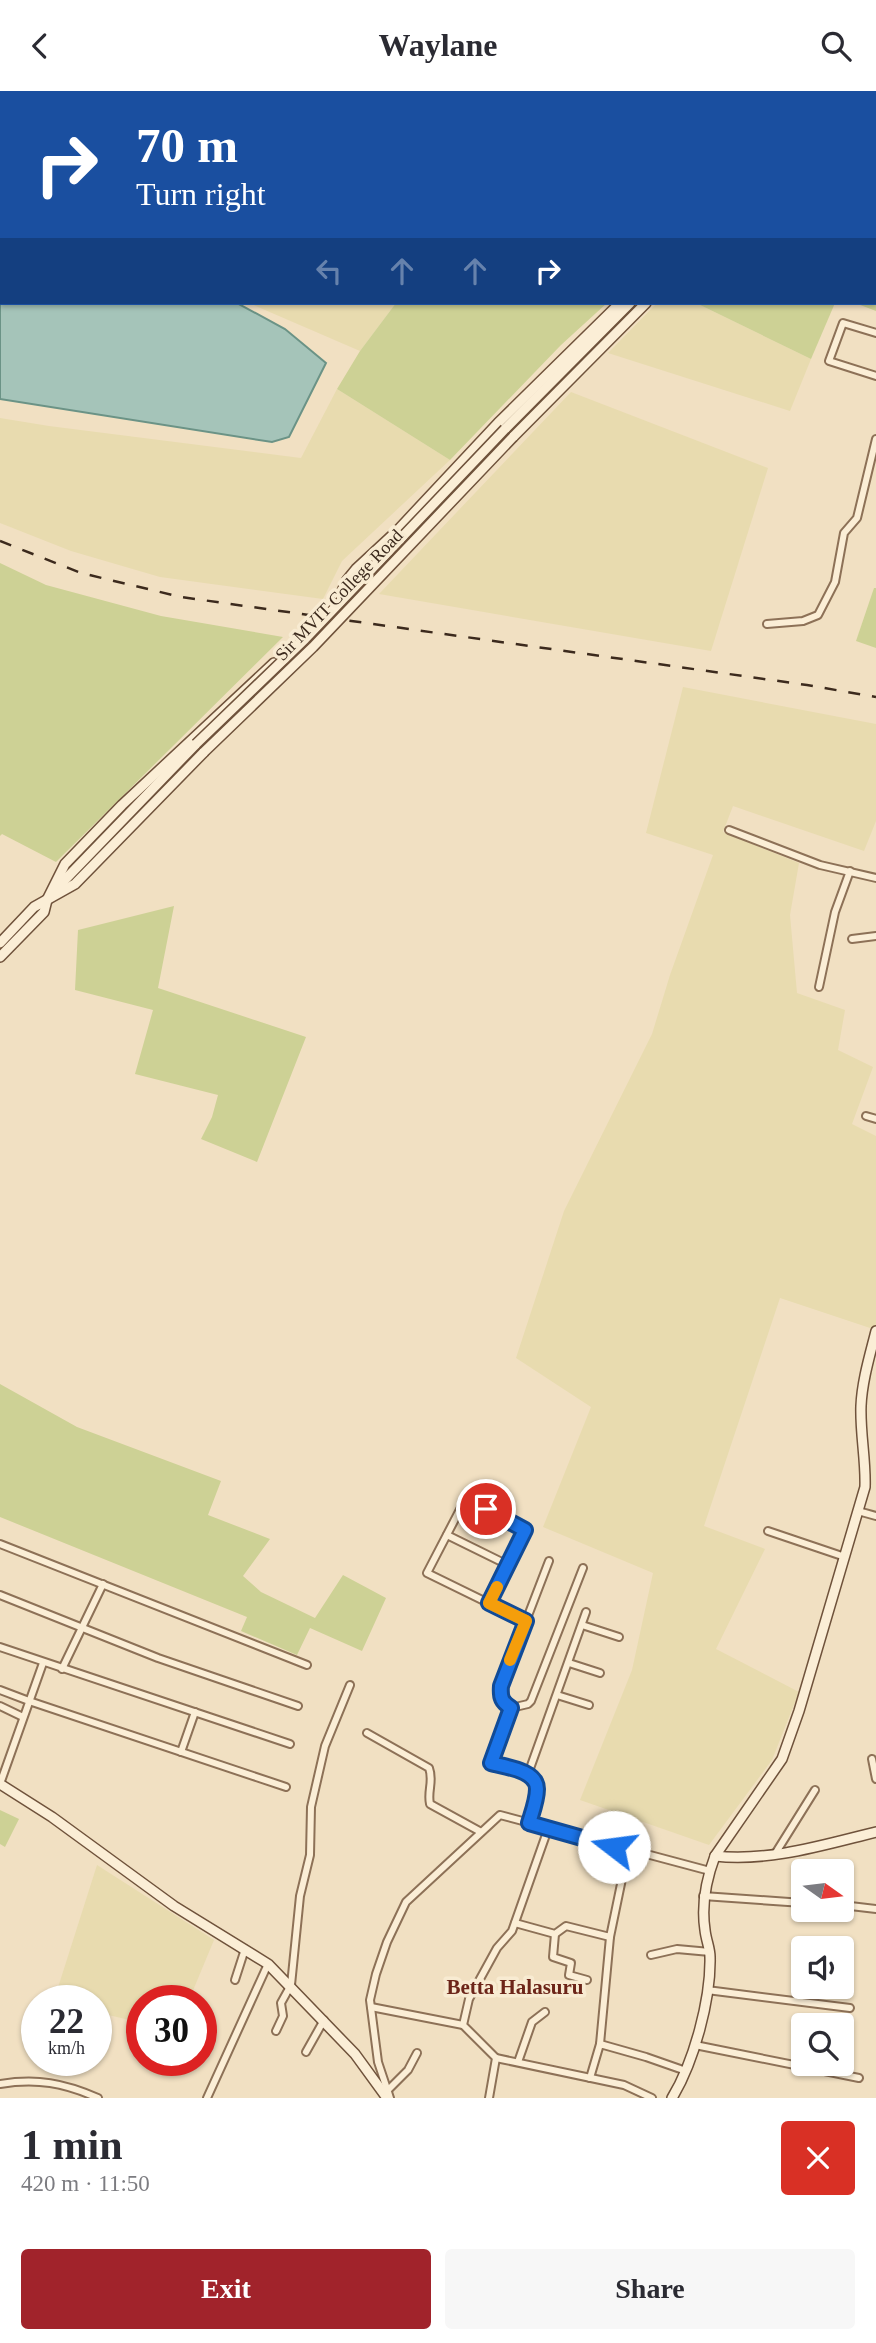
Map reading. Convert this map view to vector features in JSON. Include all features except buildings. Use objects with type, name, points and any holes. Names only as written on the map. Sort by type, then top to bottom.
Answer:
[{"type":"main road","name":"Sir MVIT College Road","points":[[0,957],[44,912],[65,864],[103,824],[337,605],[347,580],[356,569],[397,531],[498,423],[618,305]]},
{"type":"main road","name":"Sir MVIT College Road","points":[[47,900],[197,744],[305,639],[505,429],[628,305]]},
{"type":"main road","name":"Sir MVIT College Road","points":[[0,943],[34,907],[75,884],[204,752],[313,647],[513,437],[644,305]]},
{"type":"main road","points":[[672,2098],[695,2045],[708,1990],[710,1952],[705,1930],[703,1896],[709,1871],[715,1856],[782,1759],[803,1699],[865,1487],[866,1461],[861,1406],[876,1331]]},
{"type":"main road","points":[[0,1784],[52,1817],[174,1906],[268,1963],[355,2054],[388,2096]]},
{"type":"main road","points":[[715,1856],[739,1859],[790,1853],[876,1832]]},
{"type":"street","points":[[876,333],[844,323],[829,361],[876,376]]},
{"type":"street","points":[[767,624],[803,621],[818,615],[835,582],[844,533],[857,518],[876,439]]},
{"type":"street","points":[[729,830],[820,865],[876,877]]},
{"type":"street","points":[[819,987],[835,912],[850,871]]},
{"type":"street","points":[[852,939],[876,936]]},
{"type":"street","points":[[866,1116],[876,1119]]},
{"type":"street","points":[[489,1603],[525,1530],[466,1498],[428,1573],[489,1603],[526,1621]]},
{"type":"street","points":[[858,1511],[876,1516]]},
{"type":"street","points":[[768,1531],[845,1556]]},
{"type":"street","points":[[447,1535],[508,1565]]},
{"type":"street","points":[[0,1544],[307,1665]]},
{"type":"street","points":[[548,1561],[501,1686],[500,1697],[504,1704],[511,1708],[531,1701],[583,1568]]},
{"type":"street","points":[[62,1669],[103,1584]]},
{"type":"street","points":[[0,1595],[158,1658],[298,1706]]},
{"type":"street","points":[[528,1774],[586,1612]]},
{"type":"street","points":[[582,1625],[620,1637]]},
{"type":"street","points":[[0,1647],[290,1744]]},
{"type":"street","points":[[0,1784],[43,1663]]},
{"type":"street","points":[[569,1663],[600,1672]]},
{"type":"street","points":[[276,2031],[283,2016],[281,2003],[290,1985],[300,1896],[310,1855],[311,1807],[325,1746],[350,1685]]},
{"type":"street","points":[[0,1690],[286,1787]]},
{"type":"street","points":[[557,1695],[589,1705]]},
{"type":"street","points":[[0,1706],[23,1717]]},
{"type":"street","points":[[511,1708],[491,1763],[528,1774],[534,1780],[538,1788],[529,1823]]},
{"type":"street","points":[[181,1752],[195,1712]]},
{"type":"street","points":[[367,1733],[429,1768],[433,1777],[428,1796],[430,1804],[481,1832]]},
{"type":"street","points":[[872,1759],[876,1779]]},
{"type":"street","points":[[775,1854],[815,1790]]},
{"type":"street","points":[[388,2096],[378,2062],[371,2007],[376,1974],[406,1902],[500,1815],[709,1871]]},
{"type":"street","points":[[463,2025],[469,1999],[497,1948],[512,1931],[548,1829]]},
{"type":"street","points":[[590,2078],[600,2044],[610,1937],[628,1850]]},
{"type":"street","points":[[703,1896],[791,1901]]},
{"type":"street","points":[[854,1906],[876,1909]]},
{"type":"street","points":[[515,1923],[555,1934]]},
{"type":"street","points":[[555,1934],[566,1926],[610,1937]]},
{"type":"street","points":[[555,1934],[554,1957],[572,1963],[569,1975],[587,1980]]},
{"type":"street","points":[[234,1980],[245,1949]]},
{"type":"street","points":[[651,1955],[677,1949],[710,1952]]},
{"type":"street","points":[[206,2098],[268,1963]]},
{"type":"street","points":[[708,1990],[850,2008]]},
{"type":"street","points":[[371,2007],[463,2025],[496,2058],[624,2085],[652,2098]]},
{"type":"street","points":[[518,2062],[532,2022],[545,2012]]},
{"type":"street","points":[[306,2052],[324,2020]]},
{"type":"street","points":[[600,2044],[686,2071]]},
{"type":"street","points":[[695,2045],[859,2078]]},
{"type":"street","points":[[388,2096],[417,2053]]},
{"type":"street","points":[[489,2098],[496,2058]]},
{"type":"street","points":[[0,2084],[39,2080],[98,2098]]},
{"type":"shaded area","points":[[254,305],[394,305],[360,351]]},
{"type":"shaded area","points":[[655,305],[700,305],[811,359],[790,411],[608,353]]},
{"type":"shaded area","points":[[337,389],[450,460],[342,561],[323,599],[160,577],[71,551],[0,523],[0,418],[301,458]]},
{"type":"shaded area","points":[[571,392],[768,468],[711,651],[379,594]]},
{"type":"shaded area","points":[[683,687],[876,724],[876,821],[864,851],[733,806],[723,832],[799,863],[790,915],[797,993],[845,1010],[838,1050],[873,1067],[852,1124],[876,1136],[876,1330],[780,1298],[704,1526],[765,1549],[716,1649],[799,1692],[772,1760],[709,1845],[580,1800],[632,1670],[653,1573],[543,1527],[591,1407],[516,1358],[564,1211],[652,1034],[713,855],[646,833]]},
{"type":"shaded area","points":[[97,1865],[214,1940],[195,1985],[126,1985],[126,2019],[112,2016],[112,1985],[59,1985]]},
{"type":"green space","points":[[394,305],[605,305],[561,345],[450,460],[337,389],[360,351]]},
{"type":"green space","points":[[700,305],[834,305],[811,359]]},
{"type":"green space","points":[[860,305],[876,305],[876,311]]},
{"type":"green space","points":[[0,563],[46,585],[161,616],[283,637],[56,862],[2,834],[0,836]]},
{"type":"green space","points":[[876,588],[876,648],[856,641]]},
{"type":"green space","points":[[174,906],[158,988],[306,1037],[257,1162],[201,1139],[212,1117],[218,1095],[135,1074],[153,1010],[75,990],[78,930]]},
{"type":"green space","points":[[0,1384],[77,1427],[221,1481],[208,1515],[270,1539],[243,1576],[261,1592],[315,1618],[343,1575],[386,1598],[362,1651],[310,1628],[297,1655],[241,1631],[247,1617],[0,1517]]},
{"type":"green space","points":[[0,1810],[19,1819],[5,1847],[0,1844]]},
{"type":"water","points":[[0,305],[241,305],[285,329],[326,363],[289,437],[272,442],[0,399]]},
{"type":"railway","points":[[0,541],[81,573],[181,597],[876,697]]},
{"type":"slow traffic","points":[[497,1587],[489,1603],[526,1621],[510,1660]]},
{"type":"district","name":"Betta Halasuru","points":[[515,1987]]},
{"type":"route","points":[[486,1509],[525,1530],[489,1603],[526,1621],[501,1686],[500,1697],[504,1704],[511,1708],[491,1763],[528,1774],[534,1780],[538,1788],[529,1823],[614,1847]]}]
